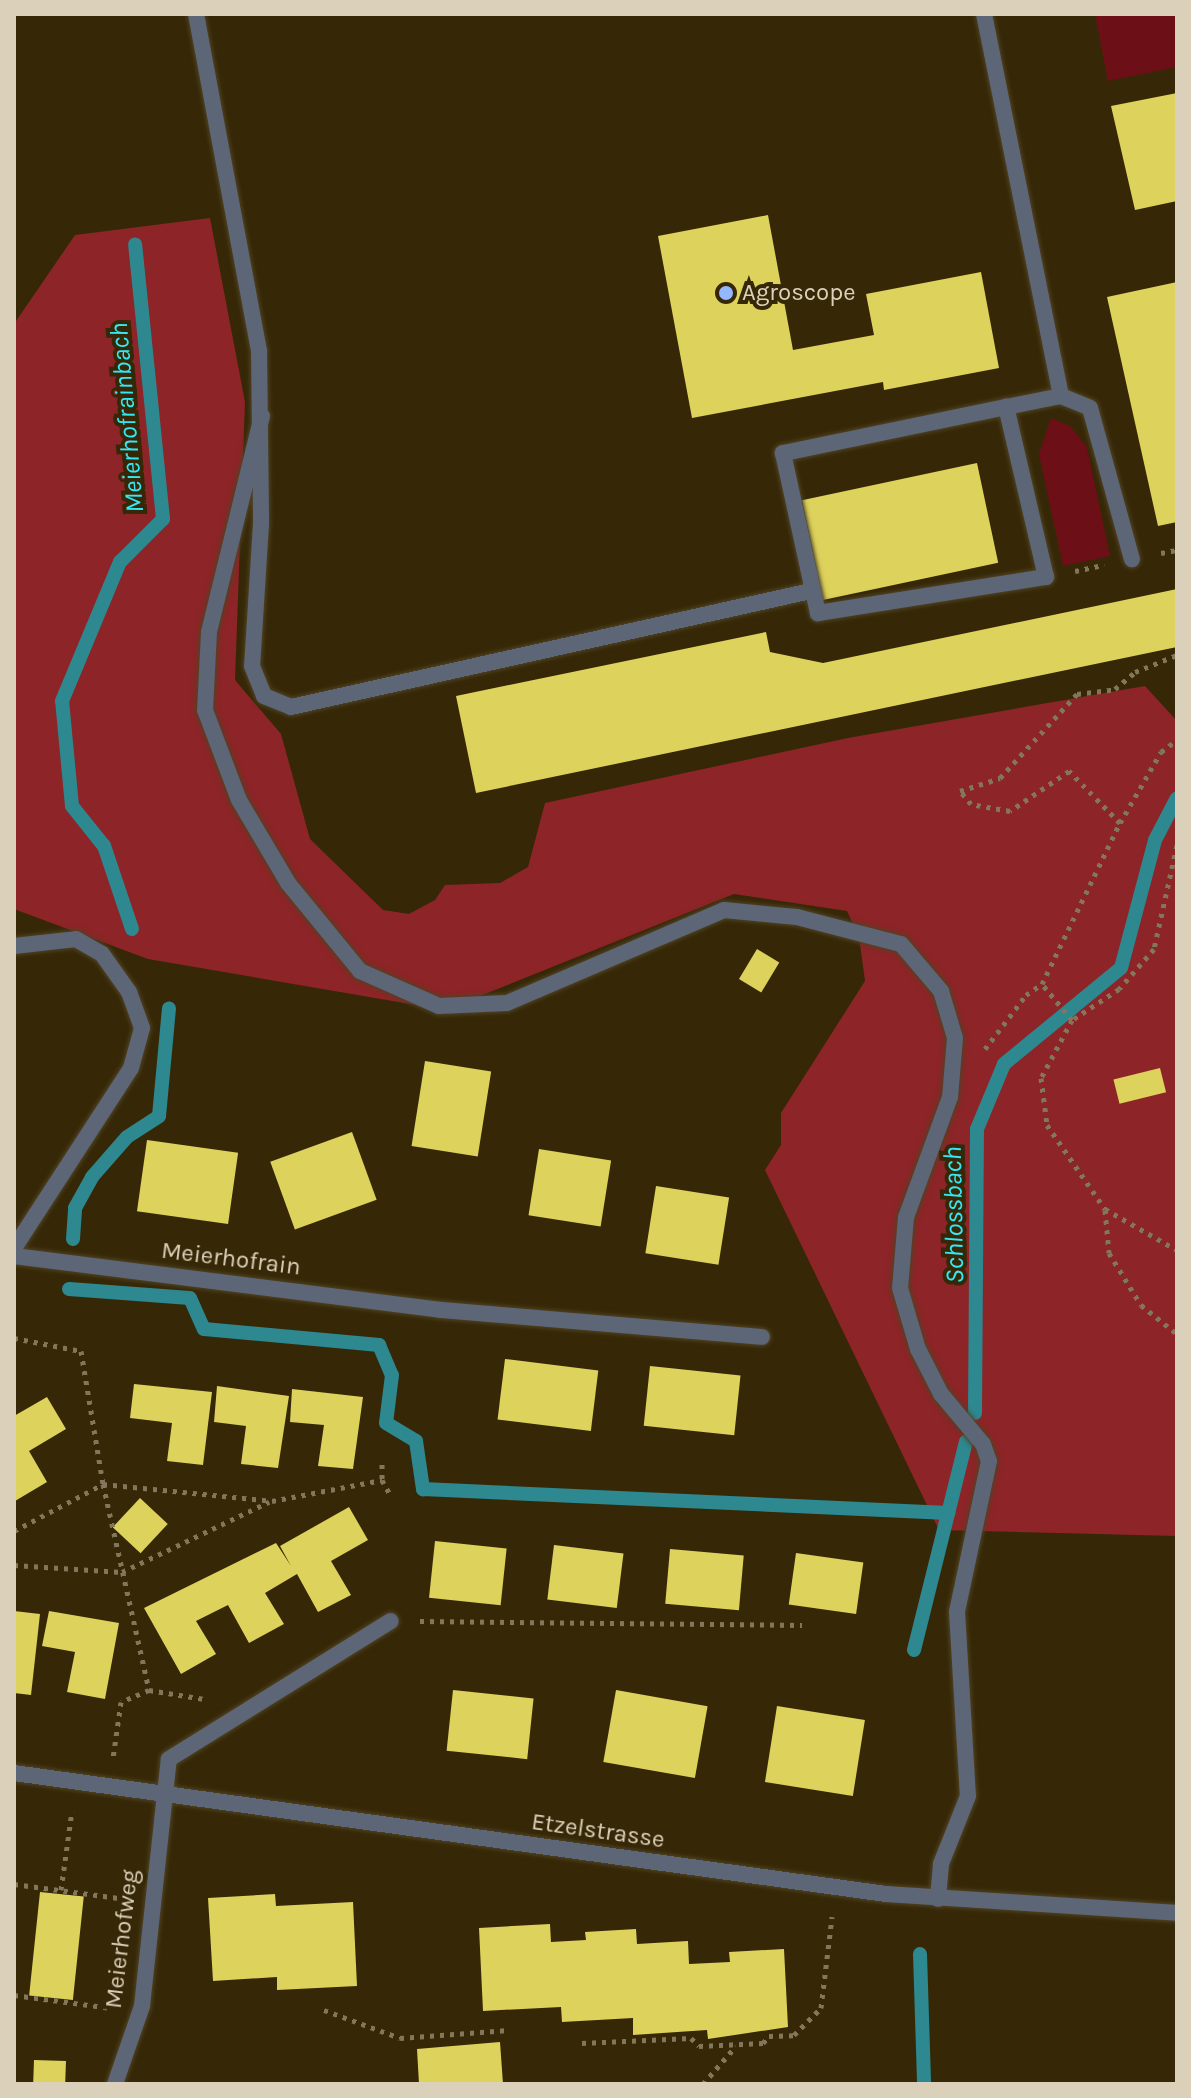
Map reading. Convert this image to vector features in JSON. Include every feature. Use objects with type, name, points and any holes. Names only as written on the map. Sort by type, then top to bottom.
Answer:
[{"type":"street","points":[[196,14],[259,351],[262,416],[252,666],[264,696],[291,707],[811,591]]},
{"type":"street","points":[[984,14],[1061,396]]},
{"type":"street","points":[[1006,407],[1046,577],[818,613],[783,453],[1006,407],[1061,396],[1090,408],[1132,559]]},
{"type":"street","points":[[262,416],[209,632],[205,710],[239,800],[281,872],[360,971],[439,1006],[507,1003],[724,910],[797,917],[901,944],[941,991],[955,1038],[950,1097],[906,1217],[900,1288],[936,1383],[983,1444],[989,1461],[957,1612],[968,1796],[941,1864],[938,1899]]},
{"type":"street","points":[[14,946],[76,939],[102,954],[129,992],[142,1028],[131,1068],[14,1248]]},
{"type":"street","name":"Meierhofrain","points":[[14,1256],[441,1310],[762,1337]]},
{"type":"street","name":"Meierhofweg","points":[[115,2084],[140,2012],[161,1796],[169,1759],[391,1621]]},
{"type":"street","name":"Etzelstrasse","points":[[14,1773],[835,1888],[938,1899],[1177,1913]]},
{"type":"path","points":[[1120,823],[1069,771],[1010,811],[971,804],[960,791],[1000,778],[1077,694],[1115,689],[1135,672],[1177,655]]},
{"type":"path","points":[[950,1097],[1026,995],[1042,984],[1120,823],[1161,752],[1177,740]]},
{"type":"path","points":[[1177,845],[1154,949],[1119,989],[1072,1020],[1041,1078],[1047,1125],[1105,1209],[1177,1250]]},
{"type":"path","points":[[1042,984],[1072,1020]]},
{"type":"path","points":[[1105,1209],[1109,1253],[1141,1305],[1177,1334]]},
{"type":"path","points":[[14,1338],[81,1351],[103,1484],[149,1690]]},
{"type":"path","points":[[382,1464],[382,1480],[391,1496]]},
{"type":"path","points":[[14,1565],[122,1572],[272,1501],[382,1480]]},
{"type":"path","points":[[14,1531],[103,1484],[272,1501]]},
{"type":"path","points":[[391,1621],[802,1625]]},
{"type":"path","points":[[115,1744],[121,1702],[149,1690],[200,1699]]},
{"type":"path","points":[[61,1890],[76,1782]]},
{"type":"path","points":[[14,1884],[119,1898]]},
{"type":"path","points":[[582,2043],[691,2038],[699,2046],[738,2045],[794,2035],[821,2008],[835,1888]]},
{"type":"path","points":[[14,1995],[140,2012]]},
{"type":"path","points":[[324,2010],[400,2038],[509,2030]]},
{"type":"path","points":[[703,2084],[738,2045]]},
{"type":"shaded area","points":[[1095,14],[1177,14],[1177,67],[1108,81]]},
{"type":"shaded area","points":[[210,218],[245,402],[235,680],[281,734],[310,839],[383,910],[409,914],[435,900],[445,885],[500,883],[528,867],[545,803],[848,738],[1145,686],[1177,721],[1177,1536],[939,1530],[765,1170],[781,1145],[781,1113],[865,981],[859,937],[847,911],[734,894],[445,1010],[148,959],[14,909],[14,324],[75,235]]},
{"type":"shaded area","points":[[1051,418],[1070,426],[1087,447],[1110,556],[1063,566],[1039,454]]},
{"type":"building","points":[[1177,93],[1177,201],[1135,210],[1111,106]]},
{"type":"building","points":[[768,215],[793,350],[874,335],[866,294],[981,272],[999,368],[884,390],[883,382],[692,418],[658,236]]},
{"type":"building","points":[[1177,282],[1177,522],[1158,526],[1107,297]]},
{"type":"building","points":[[977,463],[998,563],[823,600],[802,500]]},
{"type":"building","points":[[1177,589],[1177,647],[476,793],[456,696],[766,632],[770,652],[823,663]]},
{"type":"building","points":[[757,949],[779,962],[761,992],[739,979]]},
{"type":"building","points":[[425,1061],[491,1071],[478,1156],[412,1146]]},
{"type":"building","points":[[1160,1068],[1166,1092],[1119,1104],[1113,1080]]},
{"type":"building","points":[[352,1132],[377,1200],[295,1229],[270,1162]]},
{"type":"building","points":[[147,1140],[238,1153],[228,1224],[137,1211]]},
{"type":"building","points":[[539,1149],[611,1160],[601,1227],[529,1215]]},
{"type":"building","points":[[656,1186],[729,1198],[718,1265],[645,1253]]},
{"type":"building","points":[[505,1359],[598,1370],[591,1431],[498,1420]]},
{"type":"building","points":[[650,1366],[741,1376],[734,1435],[644,1426]]},
{"type":"building","points":[[134,1384],[212,1392],[203,1465],[167,1461],[172,1423],[130,1418]]},
{"type":"building","points":[[217,1386],[289,1396],[278,1468],[241,1464],[246,1426],[214,1422]]},
{"type":"building","points":[[292,1389],[363,1397],[353,1469],[318,1466],[324,1425],[290,1422]]},
{"type":"building","points":[[47,1397],[66,1429],[29,1451],[47,1482],[15,1501],[14,1416]]},
{"type":"building","points":[[140,1498],[168,1524],[141,1553],[113,1527]]},
{"type":"building","points":[[349,1507],[368,1540],[331,1561],[351,1595],[318,1612],[297,1574],[265,1593],[284,1624],[249,1643],[228,1605],[196,1621],[216,1654],[181,1674],[144,1608],[276,1543],[291,1566],[280,1546]]},
{"type":"building","points":[[435,1541],[507,1549],[501,1605],[429,1598]]},
{"type":"building","points":[[554,1545],[623,1554],[617,1608],[547,1600]]},
{"type":"building","points":[[670,1549],[744,1555],[739,1610],[665,1604]]},
{"type":"building","points":[[796,1553],[863,1562],[856,1614],[789,1604]]},
{"type":"building","points":[[14,1611],[40,1614],[31,1695],[14,1693]]},
{"type":"building","points":[[49,1611],[119,1623],[105,1699],[67,1692],[75,1652],[42,1646]]},
{"type":"building","points":[[453,1690],[534,1698],[527,1759],[447,1751]]},
{"type":"building","points":[[616,1690],[708,1706],[695,1778],[603,1762]]},
{"type":"building","points":[[777,1706],[865,1720],[853,1796],[765,1782]]},
{"type":"building","points":[[40,1892],[84,1897],[73,2000],[29,1995]]},
{"type":"building","points":[[275,1894],[276,1906],[353,1902],[357,1986],[277,1990],[277,1977],[213,1981],[208,1898]]},
{"type":"building","points":[[550,1924],[551,1942],[586,1940],[585,1932],[636,1929],[637,1944],[688,1941],[689,1964],[730,1962],[729,1952],[784,1949],[788,2027],[708,2039],[707,2030],[633,2035],[633,2018],[562,2022],[561,2007],[483,2011],[479,1928]]},
{"type":"building","points":[[500,2042],[503,2084],[419,2084],[417,2049]]},
{"type":"building","points":[[34,2060],[66,2061],[65,2084],[33,2084]]},
{"type":"waterway","name":"Meierhofrainbach","points":[[132,929],[104,846],[72,806],[62,701],[120,562],[163,519],[135,244]]},
{"type":"waterway","name":"Schlossbach","points":[[975,1413],[977,1129],[1004,1064],[1121,968],[1155,840],[1177,798]]},
{"type":"waterway","points":[[73,1239],[75,1208],[92,1177],[127,1137],[159,1116],[169,1008]]},
{"type":"waterway","points":[[69,1289],[190,1298],[204,1329],[379,1345],[392,1375],[386,1423],[416,1441],[423,1489],[948,1513]]},
{"type":"waterway","name":"Schlossbach","points":[[914,1650],[966,1441]]},
{"type":"waterway","name":"Schlossbach","points":[[920,1954],[924,2084]]},
{"type":"place","name":"Agroscope","points":[[726,293]]}]
